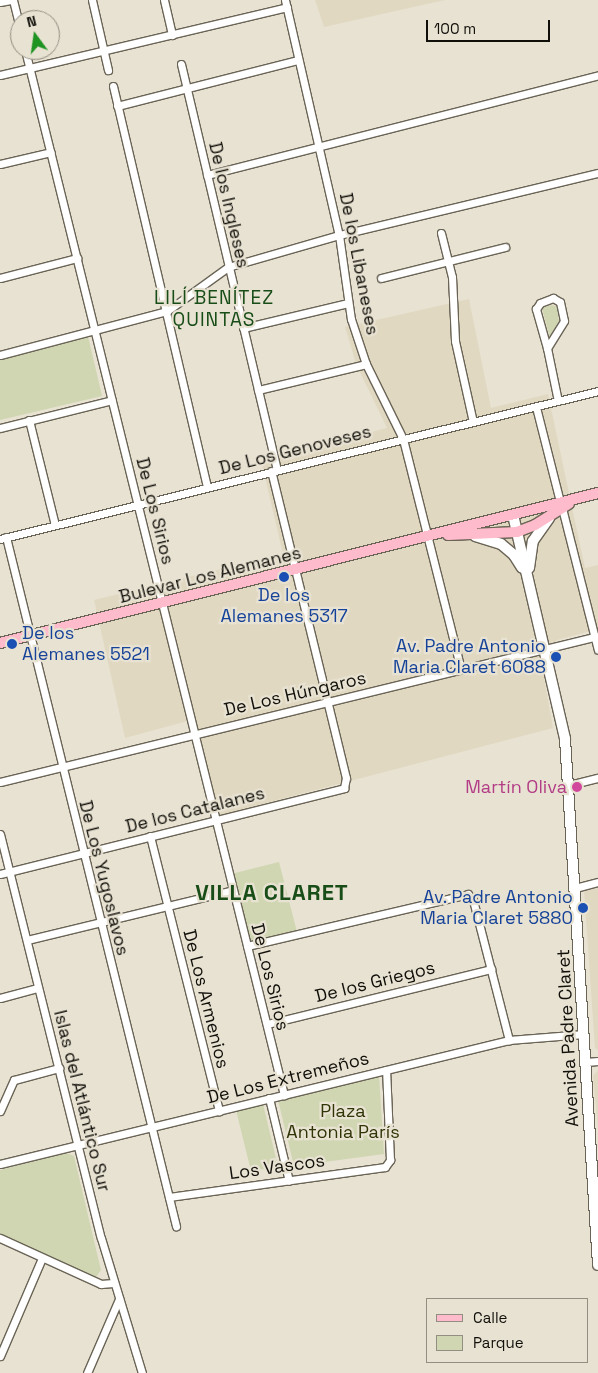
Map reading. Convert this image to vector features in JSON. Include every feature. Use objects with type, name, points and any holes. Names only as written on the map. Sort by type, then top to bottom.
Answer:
[{"type":"main road","name":"Bulevar Los Alemanes","points":[[0,643],[296,571],[513,515],[559,507],[595,494]]},
{"type":"main road","name":"Bulevar Los Alemanes","points":[[427,536],[517,532],[536,526],[559,507]]},
{"type":"main road","points":[[531,591],[530,559],[533,541],[559,507]]},
{"type":"main road","name":"Avenida Padre Claret","points":[[513,515],[564,731],[576,888],[598,1259]]},
{"type":"main road","points":[[469,534],[494,540],[512,552],[531,591]]},
{"type":"street","points":[[0,2],[12,0]]},
{"type":"street","points":[[92,0],[108,70]]},
{"type":"street","points":[[164,0],[172,35]]},
{"type":"street","points":[[0,76],[172,35],[286,3]]},
{"type":"street","name":"De los Libaneses","points":[[286,3],[340,236],[348,303],[366,364],[403,439],[461,670]]},
{"type":"street","name":"De Los Sirios","points":[[28,60],[284,1095]]},
{"type":"street","points":[[117,106],[298,60]]},
{"type":"street","name":"De los Ingleses","points":[[181,64],[258,390],[296,571],[346,778],[346,784],[340,790]]},
{"type":"street","points":[[207,174],[598,75]]},
{"type":"street","points":[[113,86],[207,487]]},
{"type":"street","points":[[0,164],[50,152]]},
{"type":"street","points":[[0,355],[167,311],[228,267],[340,236],[598,173]]},
{"type":"street","points":[[441,232],[454,288],[455,341],[473,422]]},
{"type":"street","points":[[381,278],[505,247]]},
{"type":"street","points":[[0,278],[77,258]]},
{"type":"street","points":[[547,348],[563,326],[560,302],[553,298],[540,303],[536,309],[547,348],[558,401]]},
{"type":"street","points":[[243,328],[348,303]]},
{"type":"street","points":[[258,390],[366,364]]},
{"type":"street","name":"De Los Genoveses","points":[[3,538],[598,391]]},
{"type":"street","points":[[0,428],[112,400]]},
{"type":"street","points":[[536,406],[559,507],[596,636],[598,650]]},
{"type":"street","points":[[29,420],[56,525]]},
{"type":"street","name":"De Los Yugoslavos","points":[[3,538],[30,635],[176,1226]]},
{"type":"street","name":"De Los Húngaros","points":[[0,782],[596,636]]},
{"type":"street","points":[[569,785],[598,778]]},
{"type":"street","name":"De los Catalanes","points":[[0,874],[340,790]]},
{"type":"street","name":"Islas del Atlántico Sur","points":[[0,834],[113,1282],[142,1373]]},
{"type":"street","name":"De Los Armenios","points":[[150,836],[219,1111]]},
{"type":"street","points":[[576,888],[598,882]]},
{"type":"street","points":[[27,940],[233,890]]},
{"type":"street","points":[[247,946],[462,894],[471,895],[509,1040]]},
{"type":"street","name":"De los Griegos","points":[[266,1024],[490,968]]},
{"type":"street","points":[[0,998],[38,988]]},
{"type":"street","name":"De Los Extremeños","points":[[0,1164],[509,1040],[584,1034]]},
{"type":"street","points":[[586,1062],[598,1061]]},
{"type":"street","points":[[0,1111],[14,1080],[59,1068]]},
{"type":"street","name":"Los Vascos","points":[[169,1198],[389,1165],[386,1070]]},
{"type":"street","points":[[269,1098],[289,1181]]},
{"type":"street","points":[[0,1238],[101,1284],[113,1282]]},
{"type":"street","points":[[0,1356],[42,1258]]},
{"type":"street","points":[[87,1373],[119,1298]]},
{"type":"shaded area","points":[[315,0],[445,0],[324,27]]},
{"type":"shaded area","points":[[469,299],[491,408],[548,394],[585,568],[598,565],[598,629],[557,640],[541,661],[553,728],[220,815],[195,719],[125,738],[94,600],[283,554],[261,460],[387,428],[356,364],[345,327]]},
{"type":"shaded area","points":[[598,888],[598,1050],[595,1048],[584,891]]},
{"type":"shaded area","points":[[598,1070],[598,1129],[593,1076]]},
{"type":"green space","points":[[552,305],[557,307],[559,321],[550,338],[542,308]]},
{"type":"green space","points":[[87,332],[102,396],[0,420],[0,353]]},
{"type":"green space","points":[[279,862],[297,932],[249,943],[231,874]]},
{"type":"green space","name":"Plaza Antonia París","points":[[379,1075],[384,1154],[294,1166],[278,1100]]},
{"type":"green space","points":[[263,1104],[278,1167],[251,1171],[236,1110]]},
{"type":"green space","points":[[66,1153],[74,1156],[101,1270],[96,1277],[0,1235],[0,1170]]},
{"type":"place","name":"De los Alemanes 5317","points":[[284,577]]},
{"type":"place","name":"De los Alemanes 5521","points":[[12,644]]},
{"type":"place","name":"Av. Padre Antonio Maria Claret 6088","points":[[556,657]]},
{"type":"place","name":"Martín Oliva","points":[[577,787]]},
{"type":"place","name":"Av. Padre Antonio Maria Claret 5880","points":[[583,908]]},
{"type":"district","name":"LILÍ BENÍTEZ QUINTAS","points":[[214,309]]},
{"type":"district","name":"VILLA CLARET","points":[[272,893]]}]
